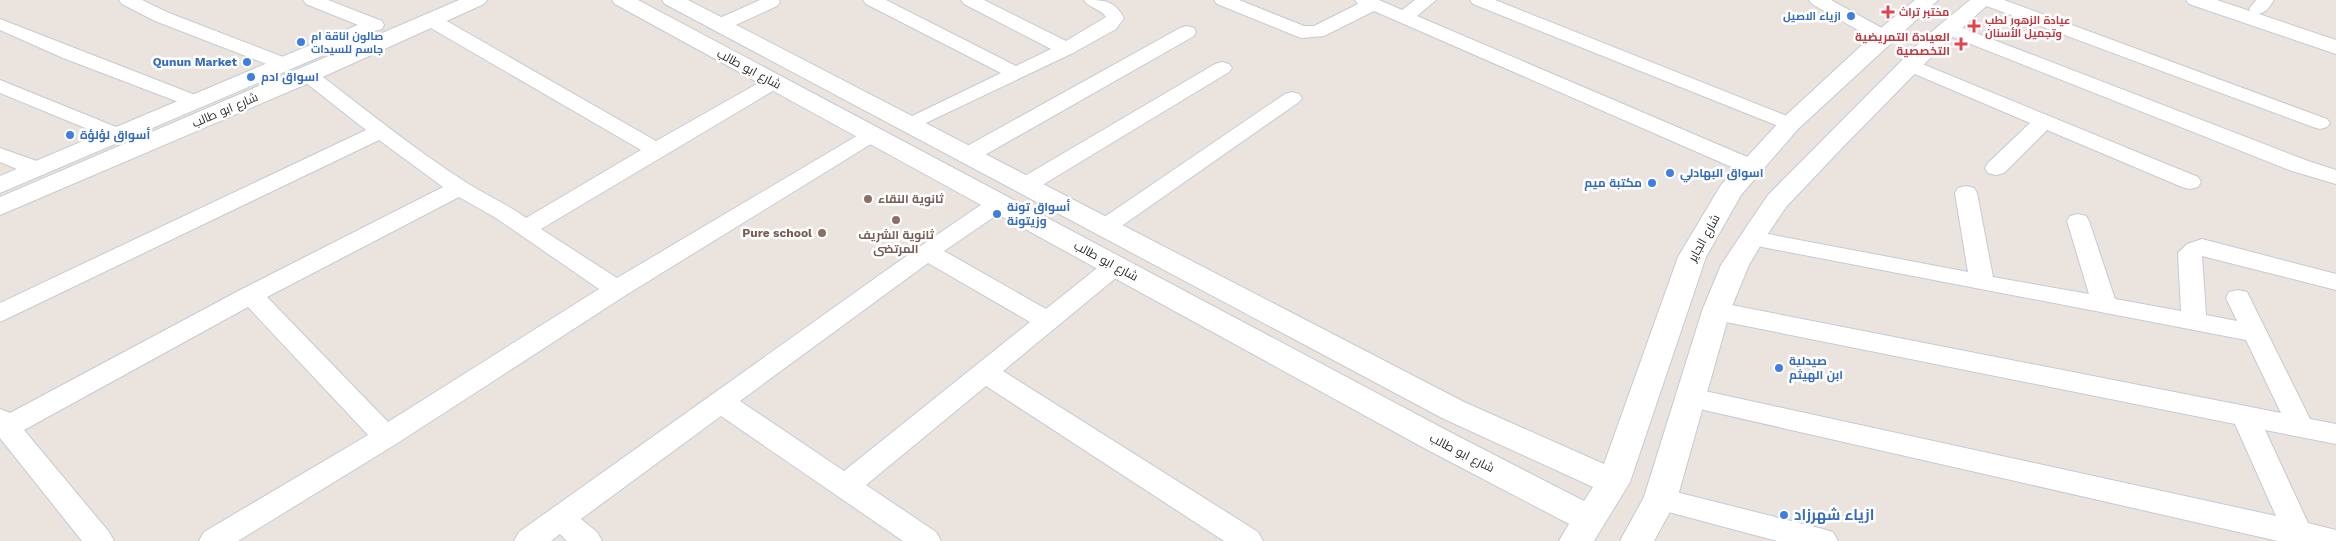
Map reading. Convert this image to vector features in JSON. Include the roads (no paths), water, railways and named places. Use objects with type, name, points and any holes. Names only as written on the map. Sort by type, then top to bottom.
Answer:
[{"type":"street","points":[[128,0],[162,17],[284,64]]},
{"type":"street","points":[[312,0],[375,25]]},
{"type":"street","name":"شارع ابو طالب","points":[[0,185],[375,25],[476,0]]},
{"type":"street","name":"شارع ابو طالب","points":[[622,0],[667,6],[720,25],[1453,410],[1614,482]]},
{"type":"street","points":[[872,0],[1016,73]]},
{"type":"street","points":[[970,0],[1066,49]]},
{"type":"street","points":[[910,124],[1066,49],[1110,25],[1115,18],[1111,10],[1093,0]]},
{"type":"street","points":[[1223,0],[1301,32],[1309,33],[1317,32],[1368,2],[1751,167]]},
{"type":"street","points":[[1403,17],[1427,0]]},
{"type":"street","points":[[1479,0],[1790,124],[1832,144]]},
{"type":"street","points":[[1818,0],[1884,37]]},
{"type":"street","points":[[1638,541],[1660,499],[1716,311],[1735,265],[1752,238],[1777,201],[1832,144],[1910,65],[1983,0]]},
{"type":"street","points":[[1987,0],[2320,123]]},
{"type":"street","points":[[2196,0],[2336,47]]},
{"type":"street","points":[[2230,0],[2261,4],[2336,34]]},
{"type":"street","name":"شارع الجاير","points":[[1584,530],[1614,482],[1692,257],[1730,192],[1790,124],[1921,1]]},
{"type":"street","points":[[720,25],[771,2]]},
{"type":"street","name":"شارع ابو طالب","points":[[667,6],[872,135],[1435,439],[1584,530]]},
{"type":"street","points":[[433,10],[656,150]]},
{"type":"street","name":"شارع ابو طالب","points":[[0,207],[308,75],[433,10]]},
{"type":"street","name":"شارع ابو طالب","points":[[1,24],[70,54],[196,102]]},
{"type":"street","points":[[1950,29],[2300,166],[2336,177]]},
{"type":"street","points":[[968,154],[1188,32]]},
{"type":"street","points":[[1910,65],[2190,182]]},
{"type":"street","points":[[1026,185],[1222,68]]},
{"type":"street","points":[[308,75],[380,131],[459,188],[504,213],[617,290]]},
{"type":"street","points":[[525,229],[769,85]]},
{"type":"street","points":[[0,86],[119,135]]},
{"type":"street","points":[[1105,227],[1292,98]]},
{"type":"street","points":[[1996,168],[2044,121]]},
{"type":"street","points":[[0,313],[380,131]]},
{"type":"street","points":[[214,541],[386,437],[617,290],[872,135]]},
{"type":"street","points":[[0,154],[37,169]]},
{"type":"street","points":[[99,541],[3,423],[459,188]]},
{"type":"street","points":[[1966,193],[1982,283]]},
{"type":"street","points":[[529,541],[927,252],[999,204]]},
{"type":"street","points":[[2078,221],[2105,306]]},
{"type":"street","points":[[1752,238],[2254,333]]},
{"type":"street","points":[[2194,322],[2190,253],[2202,247],[2336,282]]},
{"type":"street","points":[[927,252],[1047,320]]},
{"type":"street","points":[[845,486],[1115,266]]},
{"type":"street","points":[[251,295],[386,437]]},
{"type":"street","points":[[2238,298],[2301,427]]},
{"type":"street","points":[[1716,311],[2336,434]]},
{"type":"street","points":[[984,372],[1248,541]]},
{"type":"street","points":[[1691,398],[2299,537],[2332,541]]},
{"type":"street","points":[[721,402],[926,541]]},
{"type":"street","points":[[1435,439],[1453,410]]},
{"type":"street","points":[[2245,416],[2299,537]]},
{"type":"street","points":[[1660,499],[1823,541]]},
{"type":"street","points":[[561,518],[587,541]]},
{"type":"place","name":"مختبر تراث","points":[[1888,12]]},
{"type":"place","name":"ازياء الاصيل","points":[[1851,16]]},
{"type":"place","name":"عيادة الزهور لطب وتجميل الأسنان","points":[[1974,26]]},
{"type":"place","name":"صالون اناقة ام جاسم للسيدات","points":[[301,42]]},
{"type":"place","name":"العيادة التمريضية التخصصية","points":[[1961,44]]},
{"type":"place","name":"Qunun Market","points":[[247,62]]},
{"type":"place","name":"اسواق ادم","points":[[251,77]]},
{"type":"place","name":"أسواق لؤلؤة","points":[[70,135]]},
{"type":"place","name":"اسواق البهادلي","points":[[1670,173]]},
{"type":"place","name":"مكتبة ميم","points":[[1652,183]]},
{"type":"place","name":"ثانوية النقاء","points":[[868,199]]},
{"type":"place","name":"أسواق تونة وزيتونة","points":[[997,214]]},
{"type":"place","name":"ثانوية الشريف المرتضى","points":[[896,220]]},
{"type":"place","name":"Pure school","points":[[822,233]]},
{"type":"place","name":"صيدلية ابن الهيثم","points":[[1779,368]]},
{"type":"place","name":"ازياء شهرزاد","points":[[1784,515]]}]
